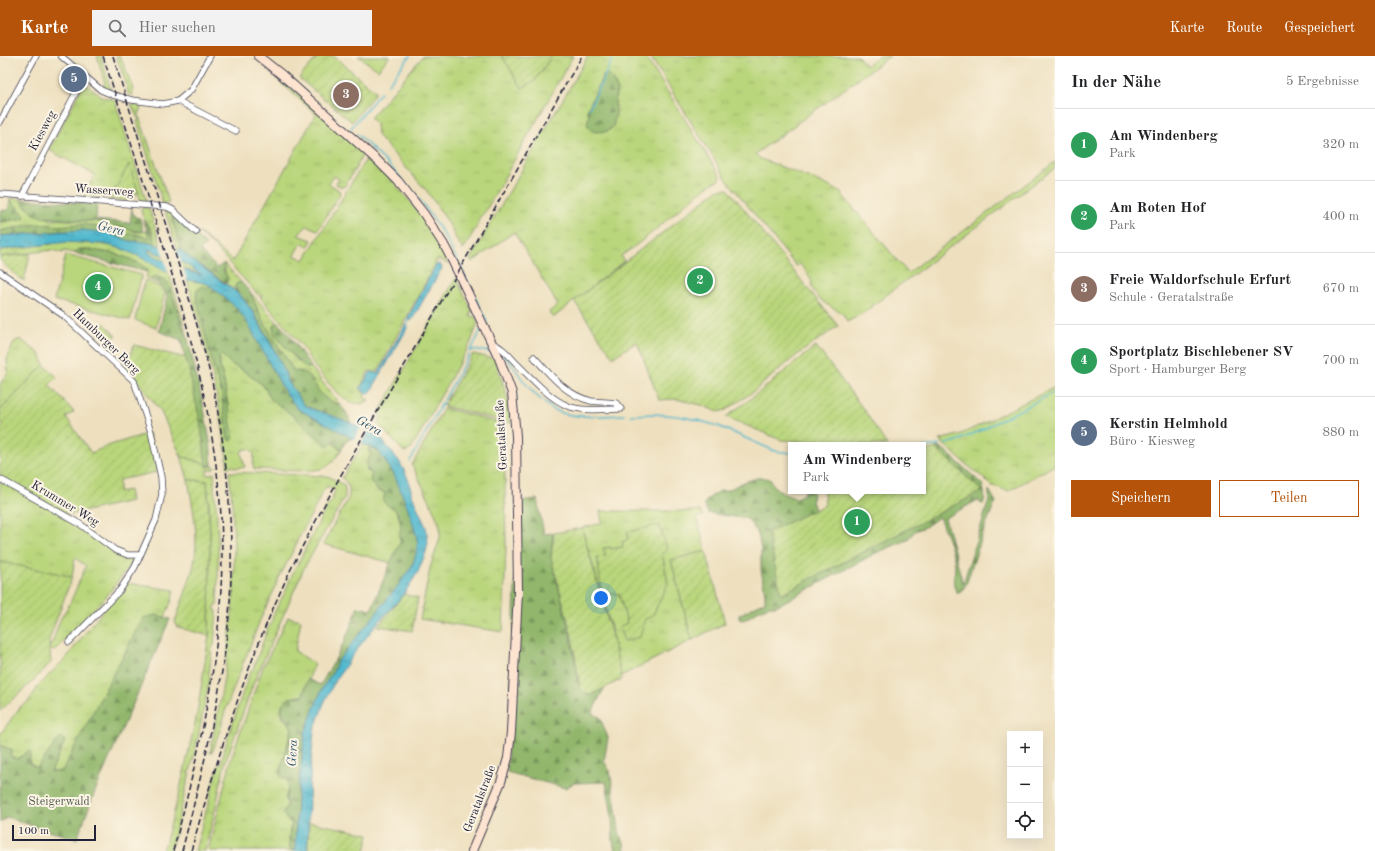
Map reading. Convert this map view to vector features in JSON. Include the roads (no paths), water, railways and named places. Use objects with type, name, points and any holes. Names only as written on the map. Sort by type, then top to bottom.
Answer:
[{"type":"street","points":[[0,122],[36,56]]},
{"type":"street","points":[[62,56],[84,77],[101,90],[132,100],[163,104],[178,101],[191,90],[210,56]]},
{"type":"street","name":"Geratalstraße","points":[[258,56],[282,75],[351,136],[398,181],[424,214],[444,245],[485,328],[505,372],[512,393],[516,436],[518,592],[511,732],[508,758],[502,782],[472,851]]},
{"type":"street","name":"Kiesweg","points":[[22,196],[84,77]]},
{"type":"street","points":[[178,101],[236,130]]},
{"type":"street","name":"Wasserweg","points":[[0,194],[167,207],[174,210],[196,232]]},
{"type":"street","name":"Hamburger Berg","points":[[0,272],[63,315],[134,381],[151,432],[162,488],[162,498],[156,520],[135,567],[120,590],[69,642]]},
{"type":"street","points":[[492,343],[501,348],[533,380],[568,406],[585,409],[621,409],[616,403],[592,401],[569,392],[534,357]]},
{"type":"street","name":"Krummer Weg","points":[[0,479],[80,524],[121,553],[128,555],[140,555]]},
{"type":"water","points":[[107,229],[110,234],[130,241],[144,242],[181,250],[240,295],[253,312],[277,355],[289,383],[304,405],[370,431],[382,440],[399,461],[411,486],[411,493],[426,527],[428,543],[418,572],[404,594],[376,625],[355,652],[334,683],[324,703],[314,731],[310,775],[307,851],[295,851],[297,801],[305,733],[323,687],[333,672],[337,662],[412,566],[418,544],[409,511],[394,474],[378,450],[363,444],[298,409],[286,394],[247,322],[237,308],[211,286],[169,273],[138,256],[120,248],[104,244],[66,242],[0,250],[0,236],[83,230],[105,233],[104,231]],"holes":[[[150,250],[187,265],[202,275],[175,266],[149,253],[148,251]]]},
{"type":"water","points":[[440,264],[442,268],[410,321],[408,318],[436,265]]},
{"type":"water","points":[[406,324],[408,327],[370,393],[369,394],[363,391],[361,387],[370,373],[372,372],[378,374]]},
{"type":"waterway","points":[[388,84],[410,56]]},
{"type":"waterway","points":[[589,109],[614,56]]},
{"type":"waterway","points":[[351,129],[381,92]]},
{"type":"waterway","points":[[357,134],[391,167],[422,203],[437,224],[447,240],[487,321],[486,322]]},
{"type":"waterway","points":[[407,324],[409,320]]},
{"type":"waterway","points":[[470,352],[481,330]]},
{"type":"waterway","points":[[471,350],[492,352]]},
{"type":"waterway","points":[[410,461],[469,355]]},
{"type":"waterway","points":[[502,356],[511,362],[534,394],[557,411],[577,416],[624,415]]},
{"type":"waterway","points":[[946,444],[977,432],[1055,392]]},
{"type":"waterway","points":[[631,415],[654,414],[678,416],[697,420],[718,426],[775,451],[788,453]]},
{"type":"waterway","points":[[926,447],[940,445]]},
{"type":"railway","points":[[103,56],[170,267],[190,337],[199,372],[213,443],[218,479],[222,559],[216,643],[203,727],[173,851]]},
{"type":"railway","points":[[113,56],[197,325],[212,382],[222,436],[228,491],[231,574],[227,634],[212,728],[182,851]]},
{"type":"railway","points":[[191,851],[234,710],[260,641],[289,573],[348,462],[582,56]]},
{"type":"place","name":"Kerstin Helmhold","points":[[74,79]]},
{"type":"place","name":"Freie Waldorfschule Erfurt","points":[[346,95]]},
{"type":"place","name":"Am Roten Hof","points":[[700,281]]},
{"type":"place","name":"Sportplatz Bischlebener SV","points":[[98,287]]},
{"type":"place","name":"Am Windenberg","points":[[857,522]]},
{"type":"water label","name":"Gera","points":[[111,229]]},
{"type":"water label","name":"Gera","points":[[369,426]]},
{"type":"water label","name":"Gera","points":[[293,753]]},
{"type":"park label","name":"Steigerwald","points":[[59,802]]}]
